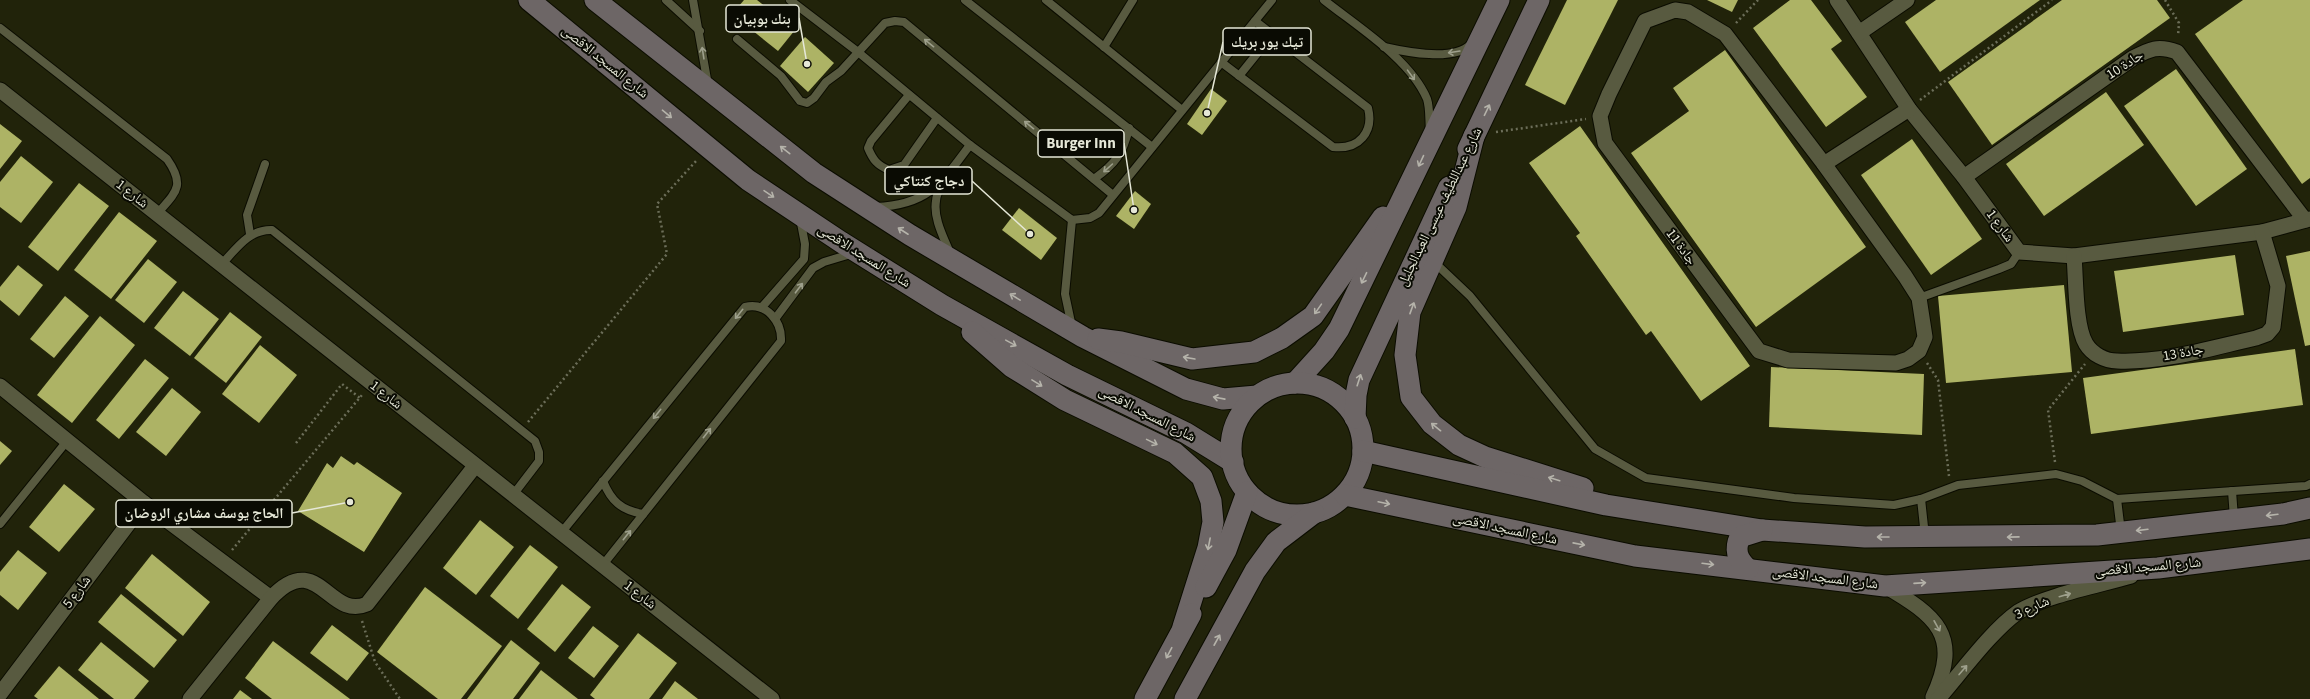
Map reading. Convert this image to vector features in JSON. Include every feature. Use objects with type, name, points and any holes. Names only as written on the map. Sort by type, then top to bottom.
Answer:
[{"type":"main road","name":"شارع المسجد الاقصى","points":[[529,0],[748,180],[799,214],[942,305],[1067,375],[1186,432],[1233,462]]},
{"type":"main road","points":[[595,0],[814,172],[867,207],[953,260],[1078,334],[1186,389],[1223,399],[1258,396]]},
{"type":"main road","points":[[1296,383],[1324,351],[1338,329],[1499,0]]},
{"type":"main road","points":[[1518,44],[1516,21],[1523,0]]},
{"type":"main road","name":"شارع عبداللطيف عيسى العبدالجليل","points":[[1355,418],[1358,380],[1539,0]]},
{"type":"main road","points":[[1474,136],[1456,207],[1410,312],[1405,355],[1411,397],[1432,424],[1459,445],[1485,457],[1672,515]]},
{"type":"main road","points":[[1078,334],[1122,342],[1192,359],[1254,352],[1282,338],[1313,316],[1377,224],[1408,188]]},
{"type":"main road","points":[[942,305],[1012,367],[1065,400],[1175,453],[1202,477],[1211,501],[1213,522],[1208,548],[1184,627]]},
{"type":"main road","points":[[1296,383],[1319,387],[1340,399],[1355,418],[1362,434],[1363,451],[1361,467],[1355,482],[1345,494],[1331,506],[1314,513],[1296,516],[1278,512],[1261,505],[1247,492],[1238,478],[1233,462],[1232,443],[1236,426],[1244,409],[1258,396],[1276,387],[1296,383]]},
{"type":"main road","points":[[1363,451],[1598,503],[1762,530],[1865,537],[1925,538],[2098,535],[2234,519],[2310,508]]},
{"type":"main road","points":[[1144,699],[1226,550],[1247,492]]},
{"type":"main road","name":"شارع المسجد الاقصى","points":[[1345,494],[1635,556],[1886,586],[2158,568],[2309,551]]},
{"type":"main road","points":[[1185,699],[1259,565],[1276,542],[1314,513]]},
{"type":"main road","points":[[1748,569],[1740,562],[1736,546],[1740,537],[1762,530]]},
{"type":"street","name":"شارع 1","points":[[1837,0],[1909,109],[1964,177],[2019,252],[2074,256],[2262,232],[2307,220]]},
{"type":"street","points":[[1859,33],[1906,0]]},
{"type":"street","points":[[1600,116],[1609,94],[1645,21],[1675,10],[1688,12],[1725,34],[1824,164],[1906,276],[1919,298],[1925,337],[1919,350]]},
{"type":"street","name":"جادة 10","points":[[1964,177],[2133,58],[2151,49],[2167,48],[2177,52]]},
{"type":"street","points":[[2177,52],[2307,220]]},
{"type":"street","name":"شارع 1","points":[[0,90],[772,699]]},
{"type":"street","points":[[1824,164],[1909,109]]},
{"type":"street","name":"جادة 11","points":[[1600,116],[1605,143],[1759,351],[1788,360],[1896,363],[1908,359],[1919,350]]},
{"type":"street","name":"جادة 13","points":[[2094,353],[2116,361],[2170,357],[2256,338],[2267,334],[2273,327],[2278,286],[2262,232]]},
{"type":"street","points":[[2074,256],[2080,323],[2085,343],[2094,353]]},
{"type":"street","points":[[0,386],[144,503],[271,598]]},
{"type":"street","points":[[190,699],[281,587],[301,578],[313,583],[347,606],[357,608],[367,604],[475,466]]},
{"type":"street","name":"شارع 5","points":[[0,694],[5,677],[144,503]]},
{"type":"street","name":"شارع 3","points":[[1938,699],[1996,632],[2019,612],[2044,601],[2158,568]]},
{"type":"street","points":[[1886,586],[1917,604],[1938,626],[1944,642],[1946,657],[1941,679],[1932,699]]},
{"type":"lane","points":[[666,0],[700,30]]},
{"type":"lane","points":[[693,0],[700,30],[709,91]]},
{"type":"lane","points":[[790,0],[858,52],[970,145],[1072,220],[1090,218],[1098,213],[1272,0]]},
{"type":"lane","points":[[965,0],[1152,147]]},
{"type":"lane","points":[[1046,0],[1182,110]]},
{"type":"lane","points":[[1104,46],[1133,0]]},
{"type":"lane","points":[[1324,0],[1383,47],[1410,72],[1427,100],[1431,139]]},
{"type":"lane","points":[[736,39],[782,76],[798,99],[803,102],[814,98],[826,82],[841,71],[886,24],[894,21],[904,22],[1113,195]]},
{"type":"lane","points":[[1221,62],[1333,147],[1350,147],[1363,138],[1370,124],[1368,108],[1255,21]]},
{"type":"lane","points":[[0,28],[167,159],[178,179],[177,191],[157,214]]},
{"type":"lane","points":[[1383,47],[1407,53],[1436,54],[1466,50],[1485,30]]},
{"type":"lane","points":[[1239,76],[1272,35]]},
{"type":"lane","points":[[909,95],[871,141],[868,148],[872,159],[881,166],[890,170],[904,165],[937,118]]},
{"type":"lane","points":[[1094,179],[1108,169],[1117,159],[1124,147],[1129,128]]},
{"type":"lane","points":[[867,207],[898,206],[928,193],[944,180],[970,145]]},
{"type":"lane","points":[[250,234],[247,214],[265,164]]},
{"type":"lane","points":[[944,180],[936,200],[936,208],[940,230],[953,260]]},
{"type":"lane","points":[[762,307],[804,259],[805,244],[799,214]]},
{"type":"lane","points":[[1072,220],[1065,294],[1078,334]]},
{"type":"lane","points":[[221,265],[250,234],[265,229],[272,230],[522,429],[535,441],[539,452],[539,461],[513,495]]},
{"type":"lane","points":[[775,319],[813,268],[824,262],[858,252]]},
{"type":"lane","points":[[1919,298],[2011,264],[2019,252]]},
{"type":"lane","points":[[1432,259],[1470,296],[1594,449],[1646,478],[1794,498],[1894,505],[1921,499],[1951,487],[2056,474],[2082,481],[2117,500],[2310,484]]},
{"type":"lane","points":[[560,533],[745,307],[752,305],[762,307],[775,319],[781,332],[781,341],[602,566]]},
{"type":"lane","points":[[0,524],[67,440]]},
{"type":"lane","points":[[603,481],[608,494],[616,504],[628,511],[643,514]]},
{"type":"lane","points":[[2232,491],[2234,519]]},
{"type":"lane","points":[[1921,499],[1925,538]]},
{"type":"lane","points":[[2117,500],[2121,533]]},
{"type":"path","points":[[1725,34],[1758,0]]},
{"type":"path","points":[[1909,109],[2052,0]]},
{"type":"path","points":[[2165,0],[2179,23],[2177,52]]},
{"type":"path","points":[[1474,136],[1600,116]]},
{"type":"path","points":[[522,429],[667,254],[657,204],[708,147]]},
{"type":"path","points":[[1919,350],[1938,380],[1951,487]]},
{"type":"path","points":[[2056,474],[2048,410],[2094,353]]},
{"type":"path","points":[[296,443],[342,384],[360,398]]},
{"type":"path","points":[[222,561],[372,384]]},
{"type":"path","points":[[357,608],[375,662],[400,699]]},
{"type":"building","points":[[744,0],[757,0],[795,30],[778,51],[732,14]]},
{"type":"building","points":[[1567,0],[1618,0],[1565,105],[1525,85]]},
{"type":"building","points":[[1707,0],[1738,0],[1732,12]]},
{"type":"building","points":[[1790,0],[1811,0],[1842,41],[1831,49],[1867,97],[1826,127],[1753,28]]},
{"type":"building","points":[[1936,0],[2040,0],[1940,72],[1905,22]]},
{"type":"building","points":[[2062,0],[2157,0],[2170,18],[1992,145],[1948,82]]},
{"type":"building","points":[[2243,0],[2310,0],[2310,178],[2302,184],[2195,34]]},
{"type":"building","points":[[805,37],[834,63],[808,92],[780,66]]},
{"type":"building","points":[[1725,50],[1866,247],[1756,327],[1631,153],[1689,111],[1673,88]]},
{"type":"building","points":[[2176,69],[2247,169],[2196,206],[2124,106]]},
{"type":"building","points":[[1211,89],[1227,101],[1202,135],[1187,124]]},
{"type":"building","points":[[2106,92],[2144,145],[2044,216],[2006,164]]},
{"type":"building","points":[[0,124],[22,141],[0,169]]},
{"type":"building","points":[[1580,126],[1750,366],[1701,401],[1651,331],[1646,335],[1576,236],[1580,233],[1529,163]]},
{"type":"building","points":[[1912,139],[1982,239],[1931,275],[1861,175]]},
{"type":"building","points":[[21,156],[53,182],[21,223],[0,207],[0,182]]},
{"type":"building","points":[[79,183],[109,206],[58,271],[28,247]]},
{"type":"building","points":[[1135,191],[1151,204],[1134,229],[1116,216]]},
{"type":"building","points":[[1019,208],[1057,238],[1041,260],[1002,230]]},
{"type":"building","points":[[119,212],[157,241],[111,299],[74,270]]},
{"type":"building","points":[[2310,251],[2310,345],[2305,346],[2286,256]]},
{"type":"building","points":[[2235,255],[2244,315],[2123,332],[2114,271]]},
{"type":"building","points":[[148,259],[177,282],[144,323],[115,300]]},
{"type":"building","points":[[18,265],[43,285],[19,316],[0,300],[0,287]]},
{"type":"building","points":[[2064,285],[2072,372],[1946,383],[1938,296]]},
{"type":"building","points":[[183,291],[219,319],[190,356],[154,328]]},
{"type":"building","points":[[65,296],[89,316],[54,358],[30,339]]},
{"type":"building","points":[[230,312],[262,337],[226,383],[194,358]]},
{"type":"building","points":[[100,316],[135,345],[72,423],[37,395]]},
{"type":"building","points":[[260,345],[297,375],[259,423],[222,394]]},
{"type":"building","points":[[2295,349],[2303,405],[2091,434],[2083,378]]},
{"type":"building","points":[[145,359],[169,378],[119,439],[96,420]]},
{"type":"building","points":[[1771,367],[1924,374],[1922,435],[1769,427]]},
{"type":"building","points":[[172,388],[201,412],[166,456],[136,432]]},
{"type":"building","points":[[0,441],[12,451],[0,465]]},
{"type":"building","points":[[341,456],[354,465],[357,462],[402,493],[364,552],[298,511],[327,463],[333,468]]},
{"type":"building","points":[[64,484],[95,509],[59,552],[29,527]]},
{"type":"building","points":[[480,520],[514,547],[476,595],[443,568]]},
{"type":"building","points":[[530,545],[558,567],[518,619],[490,596]]},
{"type":"building","points":[[18,550],[47,573],[18,610],[0,595],[0,572]]},
{"type":"building","points":[[152,554],[210,602],[183,636],[125,588]]},
{"type":"building","points":[[562,584],[591,607],[555,652],[527,629]]},
{"type":"building","points":[[425,587],[502,646],[461,699],[438,699],[377,652]]},
{"type":"building","points":[[121,594],[177,640],[154,668],[98,622]]},
{"type":"building","points":[[332,625],[369,653],[347,681],[310,653]]},
{"type":"building","points":[[593,626],[619,646],[594,678],[568,658]]},
{"type":"building","points":[[638,633],[677,663],[649,699],[595,699],[590,695]]},
{"type":"building","points":[[511,640],[540,663],[513,699],[467,699]]},
{"type":"building","points":[[273,641],[350,699],[272,699],[245,678]]},
{"type":"building","points":[[101,642],[149,681],[134,699],[114,699],[78,670]]},
{"type":"building","points":[[59,666],[99,699],[38,699],[34,696]]},
{"type":"building","points":[[541,670],[578,699],[519,699]]},
{"type":"building","points":[[675,681],[698,699],[662,699]]},
{"type":"building","points":[[240,690],[252,699],[233,699]]},
{"type":"place","name":"بنك بوبيان","points":[[807,64]]},
{"type":"place","name":"تيك يور بريك","points":[[1207,113]]},
{"type":"place","name":"Burger Inn","points":[[1134,210]]},
{"type":"place","name":"دجاج كنتاكي","points":[[1030,234]]},
{"type":"place","name":"الحاج يوسف مشاري الروضان","points":[[350,502]]}]
